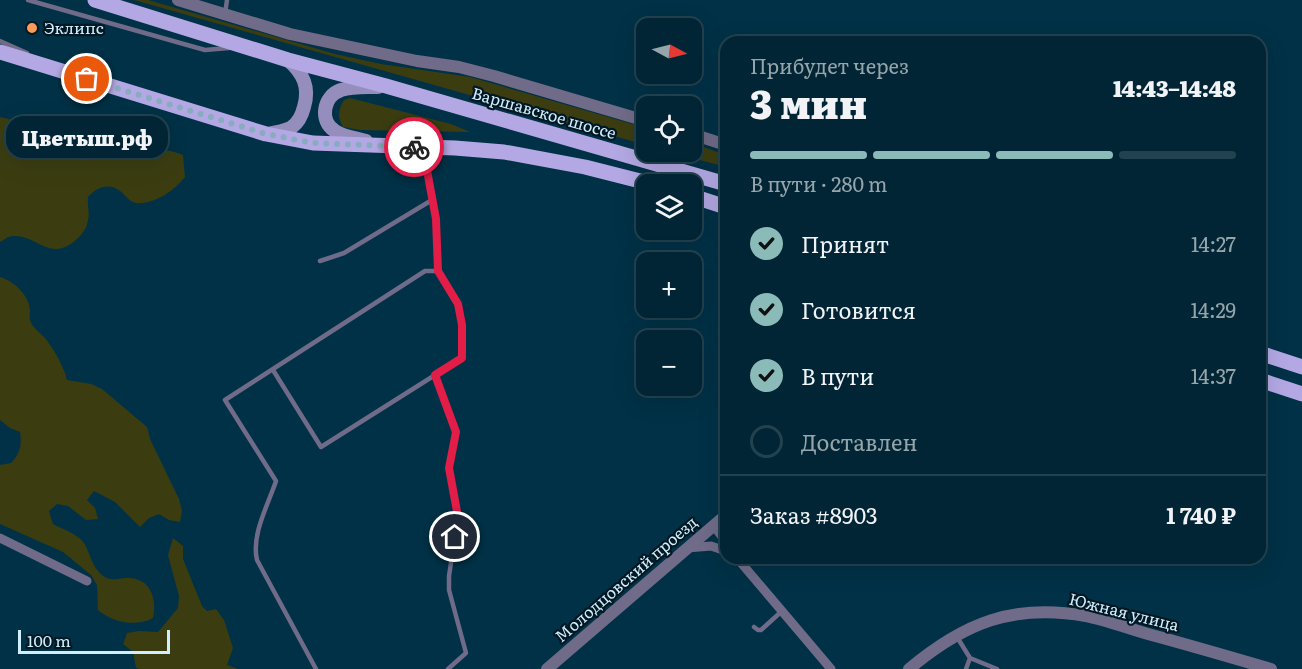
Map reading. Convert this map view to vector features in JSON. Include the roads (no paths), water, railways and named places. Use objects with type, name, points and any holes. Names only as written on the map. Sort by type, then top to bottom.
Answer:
[{"type":"main road","name":"Варшавское шоссе","points":[[95,0],[288,60],[720,182]]},
{"type":"main road","points":[[0,52],[266,134],[313,143],[504,152],[585,167],[636,180]]},
{"type":"main road","points":[[266,134],[291,128],[302,117],[308,97],[305,81],[288,60]]},
{"type":"main road","points":[[386,87],[340,91],[332,95],[328,101],[325,115],[332,130],[341,135],[389,147]]},
{"type":"main road","points":[[702,199],[720,205]]},
{"type":"main road","points":[[1266,355],[1302,367]]},
{"type":"main road","points":[[1266,382],[1302,394]]},
{"type":"street","points":[[178,0],[290,34],[393,57],[476,72],[636,118]]},
{"type":"street","points":[[702,137],[720,143]]},
{"type":"street","name":"Молодцовский проезд","points":[[547,669],[720,520]]},
{"type":"street","points":[[714,526],[720,534]]},
{"type":"street","points":[[0,538],[87,581]]},
{"type":"street","points":[[687,548],[711,546],[720,549]]},
{"type":"street","points":[[742,564],[831,669]]},
{"type":"street","name":"Южная улица","points":[[909,669],[956,634],[994,619],[1021,613],[1054,612],[1088,616],[1271,669]]},
{"type":"lane","points":[[28,0],[205,50],[244,46]]},
{"type":"lane","points":[[225,14],[227,0]]},
{"type":"lane","points":[[0,40],[66,72]]},
{"type":"lane","points":[[273,370],[321,447],[462,358],[462,325],[458,304],[438,271],[436,219],[426,165],[428,147]]},
{"type":"lane","points":[[320,261],[344,253],[432,200]]},
{"type":"lane","points":[[316,669],[257,560],[255,549],[257,537],[276,481],[225,400],[425,271],[438,271]]},
{"type":"lane","points":[[435,375],[456,432],[449,468],[458,517],[449,590],[466,652],[448,669]]},
{"type":"lane","points":[[754,627],[761,630],[782,611]]},
{"type":"lane","points":[[956,634],[970,658],[997,669]]},
{"type":"lane","points":[[966,669],[970,658]]},
{"type":"place","name":"Эклипс","points":[[32,28]]},
{"type":"place","name":"Цветыш.рф","points":[[87,79]]}]
